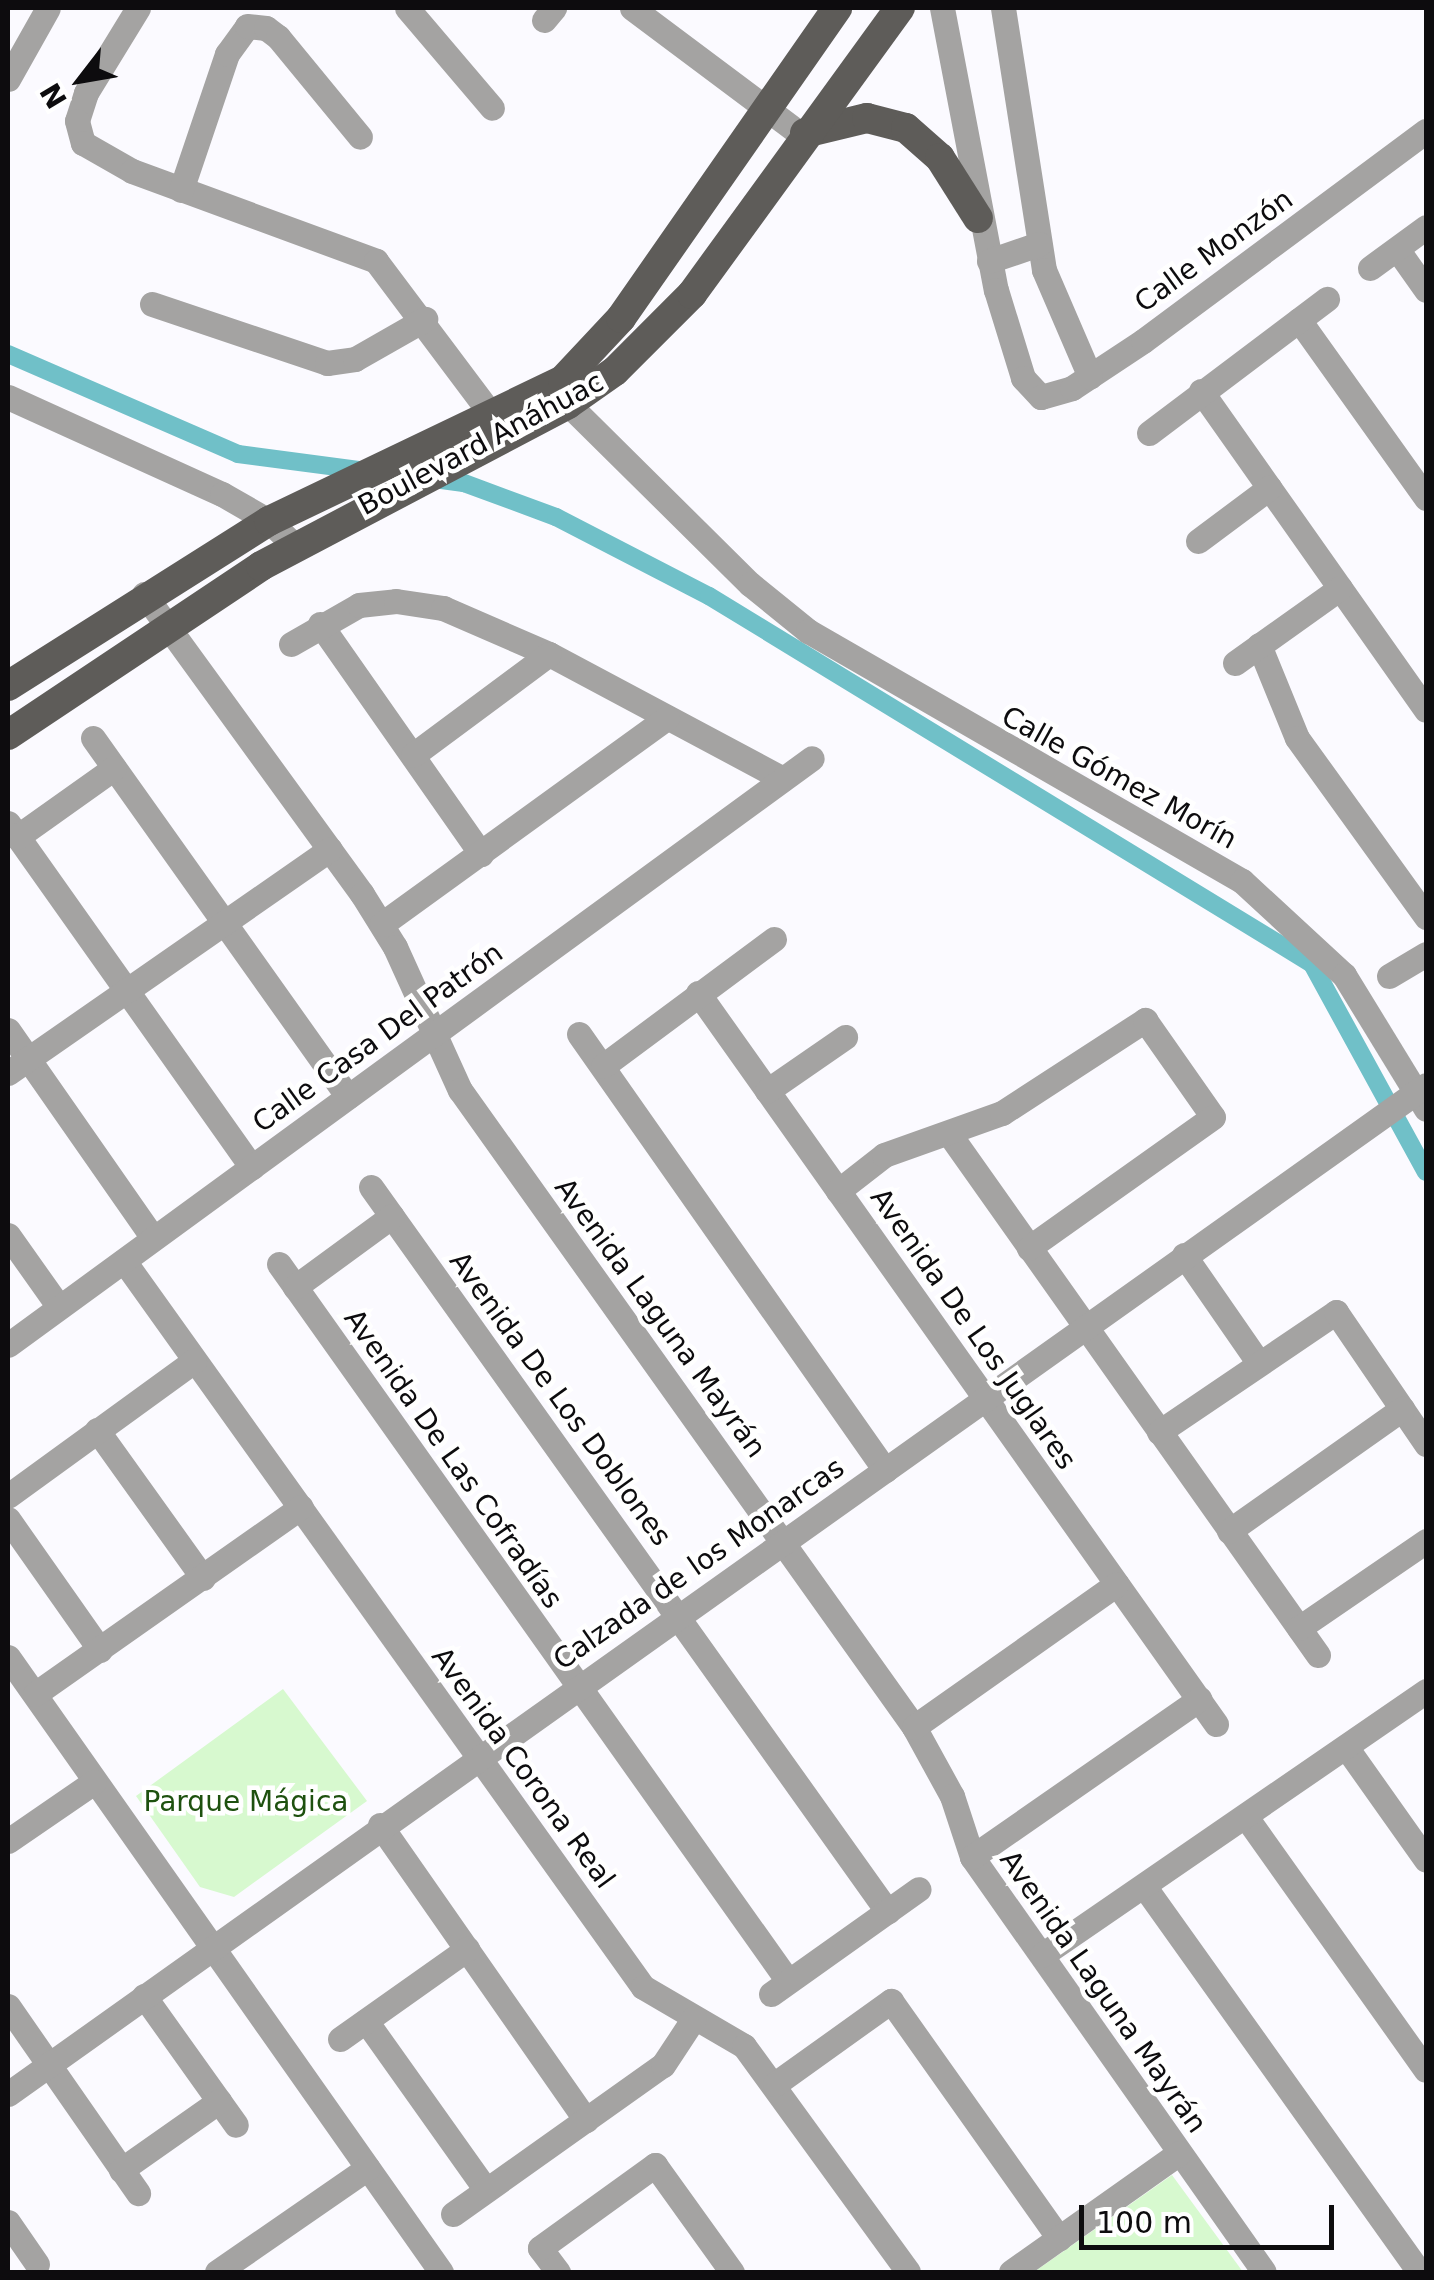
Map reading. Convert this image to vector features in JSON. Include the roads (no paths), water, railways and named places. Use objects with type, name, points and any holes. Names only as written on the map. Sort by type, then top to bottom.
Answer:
[{"type":"main road","name":"Boulevard Anáhuac","points":[[8,735],[167,626],[295,546],[366,505],[442,469],[563,380],[607,337],[764,106],[837,8]]},
{"type":"main road","name":"Boulevard Anáhuac","points":[[8,686],[144,594],[269,521],[389,465],[568,404],[662,328],[900,8]]},
{"type":"main road","points":[[804,134],[867,118],[906,128],[940,158],[978,218]]},
{"type":"street","points":[[8,79],[48,8]]},
{"type":"street","points":[[138,8],[86,93],[79,134],[108,160],[361,253],[389,272],[500,427]]},
{"type":"street","points":[[407,8],[492,108]]},
{"type":"street","points":[[632,8],[804,134]]},
{"type":"street","points":[[942,8],[989,261],[1040,244]]},
{"type":"street","points":[[1003,8],[1040,244],[1054,304],[1090,377]]},
{"type":"street","points":[[181,190],[227,54],[248,26],[266,28],[278,37],[360,137]]},
{"type":"street","name":"Calle Monzón","points":[[989,261],[1030,390],[1050,397],[1090,377],[1426,131]]},
{"type":"street","points":[[1370,268],[1426,227]]},
{"type":"street","points":[[1397,248],[1426,290]]},
{"type":"street","points":[[1149,433],[1328,300]]},
{"type":"street","points":[[152,304],[336,363],[424,319]]},
{"type":"street","points":[[1299,320],[1426,498]]},
{"type":"street","points":[[1201,391],[1426,710]]},
{"type":"street","points":[[8,397],[269,521],[295,546]]},
{"type":"street","name":"Calle Gómez Morín","points":[[568,404],[776,607],[853,660],[1242,882],[1344,976],[1419,1096]]},
{"type":"street","points":[[1198,541],[1268,488]]},
{"type":"street","points":[[1235,663],[1340,588]]},
{"type":"street","name":"Avenida Laguna Mayrán","points":[[144,594],[382,924],[432,1038],[460,1090],[914,1726],[952,1796],[972,1857],[1264,2272]]},
{"type":"street","points":[[291,644],[320,624],[376,601],[420,604],[475,619],[549,654],[783,779]]},
{"type":"street","points":[[320,624],[481,854]]},
{"type":"street","points":[[1259,645],[1297,738],[1426,917]]},
{"type":"street","points":[[413,754],[549,654]]},
{"type":"street","points":[[382,924],[666,718]]},
{"type":"street","points":[[93,738],[348,1097]]},
{"type":"street","name":"Calle Casa Del Patrón","points":[[8,1345],[812,758]]},
{"type":"street","points":[[114,768],[12,830],[252,1167]]},
{"type":"street","points":[[18,1066],[330,849]]},
{"type":"street","points":[[603,1066],[774,939]]},
{"type":"street","points":[[1389,976],[1426,954]]},
{"type":"street","name":"Avenida De Los Juglares","points":[[698,993],[1216,1724]]},
{"type":"street","points":[[838,1191],[884,1155],[1002,1113],[1145,1020],[1213,1117],[1029,1248]]},
{"type":"street","points":[[8,1030],[18,1066],[153,1238]]},
{"type":"street","points":[[579,1034],[886,1470]]},
{"type":"street","points":[[767,1090],[845,1037]]},
{"type":"street","name":"Calzada de los Monarcas","points":[[8,2094],[380,1825],[886,1470],[1360,1130],[1419,1096]]},
{"type":"street","points":[[950,1134],[1318,1654]]},
{"type":"street","name":"Avenida De Los Doblones","points":[[371,1187],[888,1912]]},
{"type":"street","points":[[295,1287],[392,1216]]},
{"type":"street","points":[[8,1235],[58,1308]]},
{"type":"street","points":[[1184,1255],[1258,1362]]},
{"type":"street","name":"Avenida Corona Real","points":[[124,1261],[643,1986],[744,2046],[908,2272]]},
{"type":"street","name":"Avenida De Las Cofradías","points":[[279,1264],[578,1687],[779,1987],[888,1912]]},
{"type":"street","points":[[1159,1432],[1336,1312],[1426,1444]]},
{"type":"street","points":[[8,1496],[194,1361]]},
{"type":"street","points":[[1229,1531],[1402,1409]]},
{"type":"street","points":[[97,1430],[203,1578]]},
{"type":"street","points":[[23,1692],[100,1650],[300,1507]]},
{"type":"street","points":[[8,1520],[100,1650]]},
{"type":"street","points":[[1300,1628],[1426,1542]]},
{"type":"street","points":[[914,1726],[1117,1584]]},
{"type":"street","points":[[8,1657],[23,1692],[94,1782],[441,2272]]},
{"type":"street","points":[[1042,1955],[1426,1691]]},
{"type":"street","points":[[972,1857],[1198,1699]]},
{"type":"street","points":[[1346,1747],[1426,1860]]},
{"type":"street","points":[[8,1841],[94,1782]]},
{"type":"street","points":[[1246,1817],[1426,2070]]},
{"type":"street","points":[[380,1825],[586,2120]]},
{"type":"street","points":[[1144,1886],[1418,2272],[1426,2266]]},
{"type":"street","points":[[888,1912],[919,1889]]},
{"type":"street","points":[[340,2040],[467,1949]]},
{"type":"street","points":[[144,1996],[236,2125]]},
{"type":"street","points":[[775,2084],[891,2001],[1059,2238]]},
{"type":"street","points":[[8,2006],[138,2193]]},
{"type":"street","points":[[453,2214],[663,2065],[694,2018]]},
{"type":"street","points":[[366,2021],[486,2190]]},
{"type":"street","points":[[121,2170],[219,2100]]},
{"type":"street","points":[[1011,2272],[1179,2153]]},
{"type":"street","points":[[558,2272],[540,2248],[655,2165],[732,2272]]},
{"type":"street","points":[[217,2272],[368,2168]]},
{"type":"street","points":[[11,2235],[37,2264]]},
{"type":"waterway","points":[[8,354],[238,454],[368,471]]},
{"type":"waterway","points":[[434,479],[464,483],[556,517],[709,596],[1312,964],[1426,1172]]},
{"type":"park label","name":"Parque Mágica","points":[[246,1802]]}]
